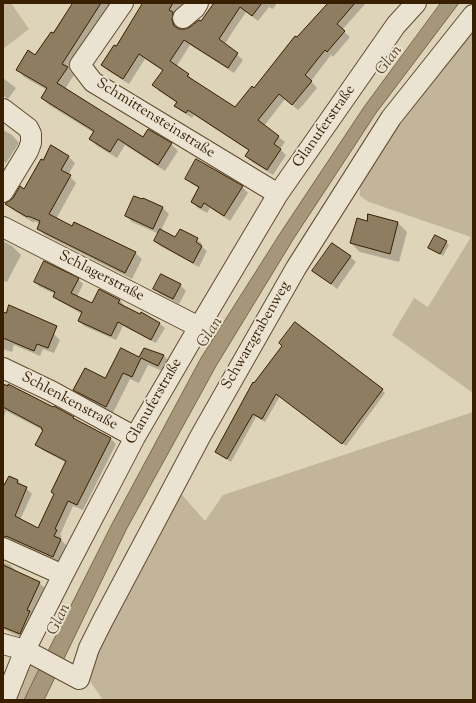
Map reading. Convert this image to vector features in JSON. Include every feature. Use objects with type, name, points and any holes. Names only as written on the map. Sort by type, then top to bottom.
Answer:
[{"type":"street","name":"Schmittensteinstraße","points":[[123,3],[80,64],[93,82],[278,194]]},
{"type":"street","points":[[183,18],[195,8],[198,3]]},
{"type":"street","name":"Glanuferstraße","points":[[5,700],[31,653],[63,575],[135,437],[199,326],[278,194],[409,5]]},
{"type":"street","name":"Schwarzgrabenweg","points":[[31,653],[73,675],[90,648],[103,620],[201,435],[296,268],[391,118],[473,15]]},
{"type":"street","points":[[3,108],[28,128],[31,134],[31,143],[28,151],[3,192]]},
{"type":"street","name":"Schlagerstraße","points":[[3,227],[199,326]]},
{"type":"street","name":"Schlenkenstraße","points":[[3,368],[51,391],[135,437]]},
{"type":"street","points":[[3,548],[63,575]]},
{"type":"street","points":[[3,644],[31,653]]},
{"type":"shaded area","points":[[3,3],[11,3],[29,29],[3,49]]},
{"type":"shaded area","points":[[441,3],[459,3],[376,113],[294,238],[216,366],[126,530],[44,700],[24,700],[112,524],[201,358],[281,232],[364,107]]},
{"type":"shaded area","points":[[473,21],[473,393],[392,335],[414,298],[428,307],[471,237],[369,202],[360,196],[359,183],[421,90]]},
{"type":"shaded area","points":[[473,412],[473,700],[103,700],[85,674],[176,488],[205,521],[223,495]]},
{"type":"shaded area","points":[[26,658],[41,665],[25,700],[9,700]]},
{"type":"building","points":[[73,3],[101,3],[62,64],[68,67],[57,83],[143,137],[148,129],[172,143],[158,165],[118,139],[110,152],[89,139],[94,131],[41,98],[47,88],[16,70],[28,50],[35,55],[51,32],[53,33]]},
{"type":"building","points":[[143,3],[173,3],[169,10],[173,12],[172,20],[174,26],[179,29],[185,29],[199,20],[201,21],[214,3],[262,3],[252,16],[240,7],[219,39],[238,53],[228,68],[184,40],[170,61],[189,74],[187,76],[235,107],[252,86],[254,88],[295,36],[297,37],[328,3],[355,3],[337,24],[345,31],[327,52],[325,50],[305,75],[312,81],[292,105],[279,94],[258,120],[279,136],[274,144],[281,149],[267,170],[245,156],[249,150],[188,110],[186,113],[174,106],[177,102],[152,85],[163,70],[139,54],[123,79],[101,65],[114,45],[116,46]]},
{"type":"building","points":[[51,145],[69,156],[61,170],[71,175],[49,214],[72,226],[74,222],[136,252],[125,273],[37,229],[40,221],[28,216],[27,217],[5,204],[13,198],[20,186],[24,189],[41,159],[43,160]]},
{"type":"building","points":[[196,159],[243,186],[224,216],[204,203],[201,208],[191,202],[199,187],[185,179]]},
{"type":"building","points":[[134,196],[143,198],[163,207],[153,229],[125,216]]},
{"type":"building","points":[[368,214],[398,222],[390,254],[350,243],[357,218],[367,221]]},
{"type":"building","points":[[160,229],[175,237],[180,229],[198,238],[196,242],[202,246],[193,263],[154,241]]},
{"type":"building","points":[[435,235],[447,241],[440,254],[428,248]]},
{"type":"building","points":[[332,243],[351,256],[331,284],[312,271]]},
{"type":"building","points":[[44,261],[79,278],[71,293],[92,303],[99,289],[120,300],[118,303],[140,314],[141,312],[160,323],[151,340],[118,322],[111,336],[78,321],[82,312],[53,297],[55,292],[34,282]]},
{"type":"building","points":[[161,274],[181,284],[173,299],[153,289]]},
{"type":"building","points":[[9,305],[57,326],[48,348],[37,344],[34,351],[3,338],[3,312],[6,313]]},
{"type":"building","points":[[295,322],[383,389],[342,444],[276,394],[262,419],[253,414],[227,459],[215,452],[253,382],[254,383],[282,346],[279,343]]},
{"type":"building","points":[[121,348],[139,357],[144,348],[164,355],[158,366],[141,358],[132,377],[123,373],[106,407],[73,390],[85,368],[105,378]]},
{"type":"building","points":[[3,384],[8,386],[8,384],[53,407],[54,406],[111,438],[77,505],[68,501],[55,529],[57,530],[54,536],[61,539],[53,557],[6,536],[3,537],[3,487],[9,476],[18,480],[17,483],[27,487],[15,516],[38,528],[54,494],[51,492],[66,461],[35,445],[43,430],[41,429],[42,428],[3,407]]},
{"type":"building","points":[[3,565],[40,582],[27,610],[30,611],[20,634],[3,627]]},
{"type":"water label","name":"Glan","points":[[390,61]]},
{"type":"water label","name":"Glan","points":[[211,333]]},
{"type":"water label","name":"Glan","points":[[60,620]]}]
